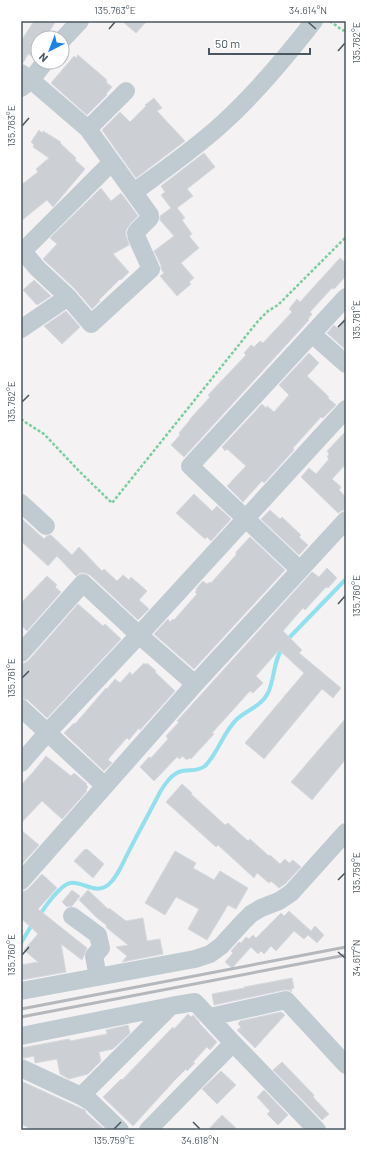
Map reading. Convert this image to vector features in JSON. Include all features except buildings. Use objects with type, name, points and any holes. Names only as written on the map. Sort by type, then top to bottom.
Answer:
[{"type":"street","points":[[70,32],[80,21]]},
{"type":"street","points":[[134,192],[200,143],[224,123],[286,58],[314,21]]},
{"type":"street","points":[[36,70],[24,80],[88,129],[150,214],[150,218],[136,233],[151,269],[91,324],[68,297],[37,268],[22,250],[112,162]]},
{"type":"street","points":[[88,129],[126,92]]},
{"type":"street","points":[[21,329],[68,297]]},
{"type":"street","points":[[300,570],[190,466],[346,297]]},
{"type":"street","points":[[312,334],[346,364]]},
{"type":"street","points":[[21,763],[346,409]]},
{"type":"street","points":[[21,503],[46,526]]},
{"type":"street","points":[[21,881],[195,684],[346,520]]},
{"type":"street","points":[[21,653],[83,582],[139,635],[195,684]]},
{"type":"street","points":[[21,708],[105,786]]},
{"type":"street","points":[[21,992],[195,959],[210,954],[221,946],[251,914],[261,908],[280,901],[291,893],[345,835]]},
{"type":"street","points":[[72,916],[98,935],[101,948],[94,956],[98,977]]},
{"type":"street","points":[[210,1018],[286,1000],[346,1065]]},
{"type":"street","points":[[21,1036],[195,1002],[317,1130]]},
{"type":"street","points":[[82,1096],[171,1006]]},
{"type":"street","points":[[148,1130],[233,1043]]},
{"type":"street","points":[[21,1068],[82,1096],[91,1102],[120,1130]]},
{"type":"path","points":[[330,21],[342,30],[346,31]]},
{"type":"path","points":[[21,419],[44,434],[112,503],[258,321],[268,311],[278,305],[346,237]]},
{"type":"waterway","points":[[286,641],[346,579]]},
{"type":"waterway","points":[[39,916],[53,897],[62,888],[70,883],[98,889],[103,888],[112,882],[160,792],[167,782],[178,772],[185,770],[196,770],[205,766],[214,755],[231,725],[265,698],[270,687],[277,658],[283,647]]},
{"type":"waterway","points":[[21,943],[33,923]]},
{"type":"railway","points":[[21,1009],[346,947]]},
{"type":"railway","points":[[21,1017],[346,955]]}]
